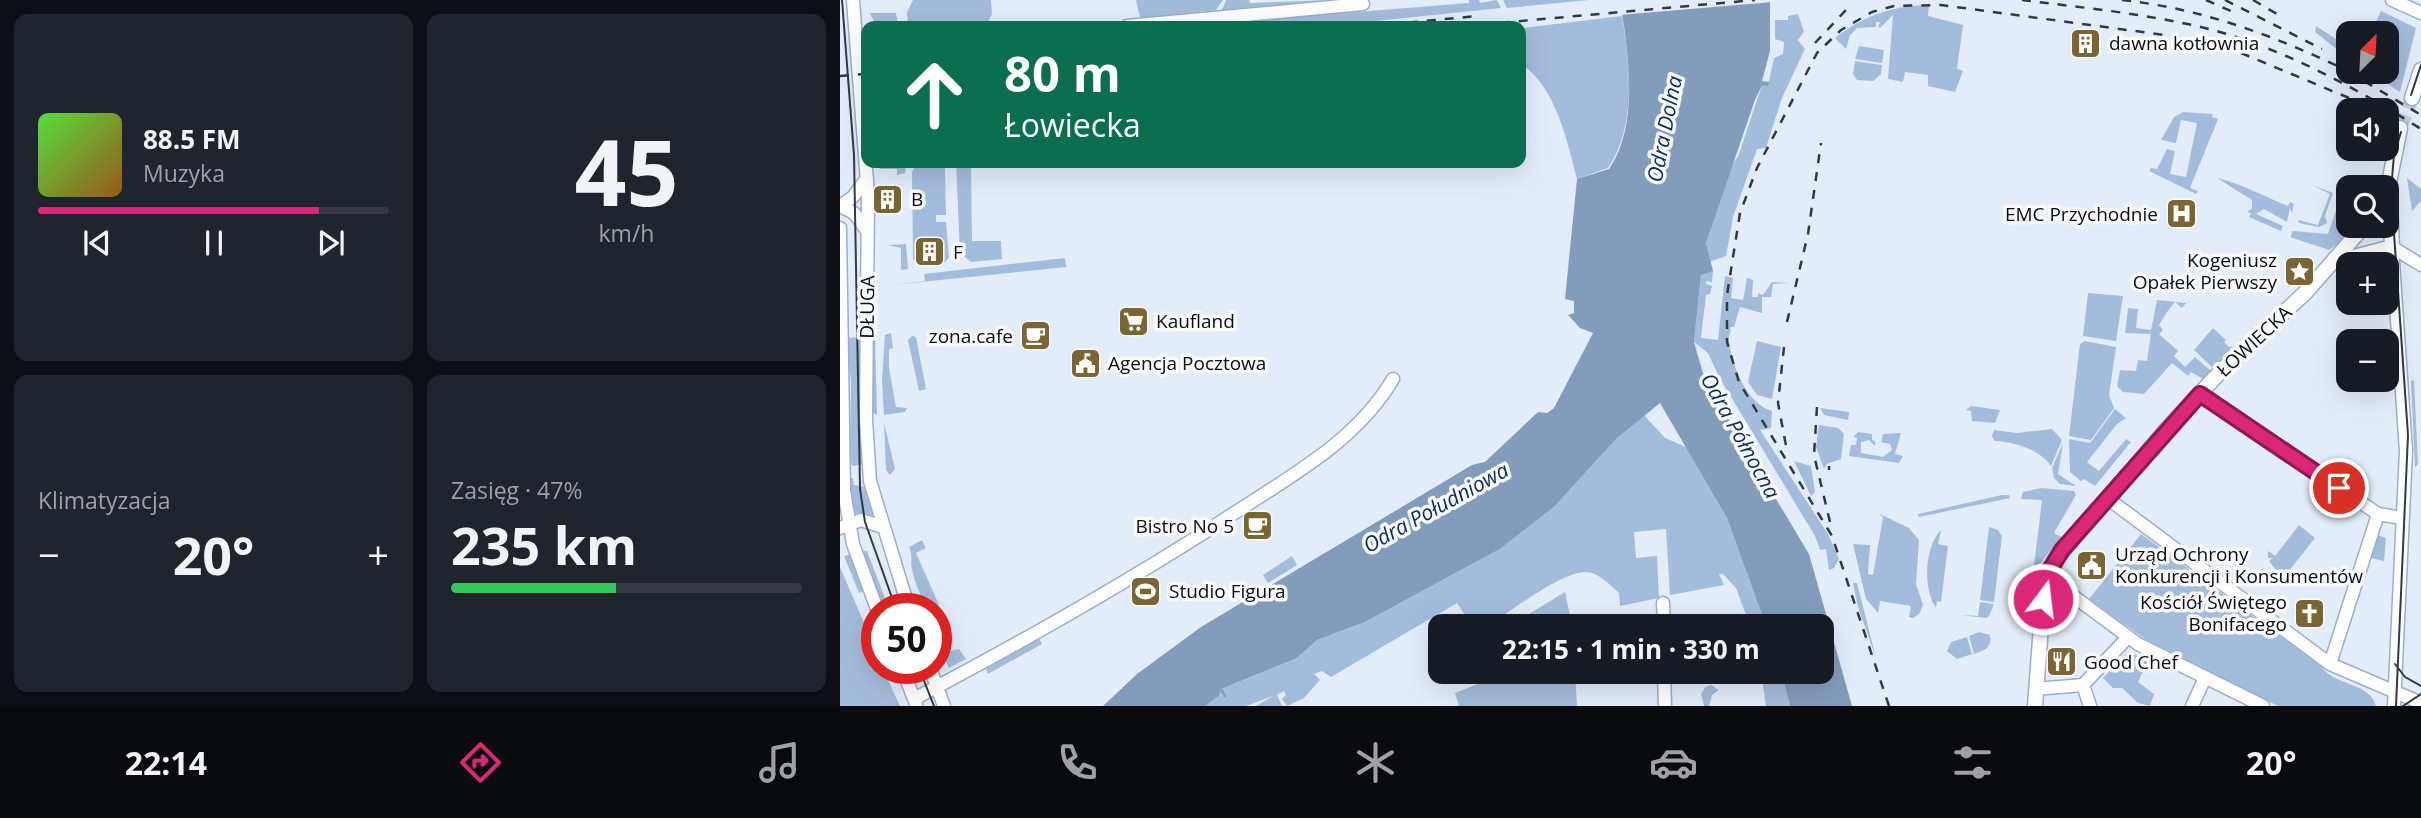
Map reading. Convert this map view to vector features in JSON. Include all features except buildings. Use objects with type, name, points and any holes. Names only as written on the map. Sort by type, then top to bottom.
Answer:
[{"type":"main road","points":[[2412,98],[2421,70]]},
{"type":"main road","points":[[2388,175],[2400,128]]},
{"type":"main road","points":[[2343,250],[2354,238]]},
{"type":"main road","points":[[2391,238],[2392,247]]},
{"type":"main road","name":"ŁOWIECKA","points":[[2332,263],[2372,250],[2392,247]]},
{"type":"main road","name":"ŁOWIECKA","points":[[2046,576],[2062,550],[2200,394],[2222,370],[2276,322],[2343,250]]},
{"type":"main road","points":[[2035,706],[2046,576]]},
{"type":"street","name":"DŁUGA","points":[[853,0],[861,42]]},
{"type":"street","points":[[2392,0],[2421,13]]},
{"type":"street","points":[[1180,21],[1363,4]]},
{"type":"street","name":"DŁUGA","points":[[867,168],[866,420],[870,481],[904,593]]},
{"type":"street","points":[[867,177],[853,197],[840,206],[854,213],[868,233]]},
{"type":"street","name":"DŁUGA","points":[[840,228],[844,526],[871,593]]},
{"type":"street","points":[[2392,247],[2421,265]]},
{"type":"street","points":[[2392,247],[2406,443],[2393,706]]},
{"type":"street","name":"ŁOWIECKA","points":[[2343,250],[2372,250]]},
{"type":"street","points":[[908,684],[916,703],[937,687],[1127,581],[1327,453],[1381,400],[1393,379]]},
{"type":"street","points":[[2200,394],[2378,514],[2403,517]]},
{"type":"street","points":[[2107,498],[2330,664],[2421,703]]},
{"type":"street","points":[[2330,664],[2378,514]]},
{"type":"street","points":[[844,526],[865,520],[883,527]]},
{"type":"street","points":[[2046,576],[2129,637],[2263,706]]},
{"type":"street","points":[[1663,603],[1663,614]]},
{"type":"street","points":[[2036,689],[2083,685],[2129,637]]},
{"type":"street","points":[[2192,706],[2206,678]]},
{"type":"street","points":[[936,684],[944,706]]},
{"type":"street","points":[[1664,684],[1665,706]]},
{"type":"street","points":[[2083,685],[2090,706]]},
{"type":"shaded area","points":[[913,0],[991,0],[992,14],[988,21],[908,21],[907,12]]},
{"type":"shaded area","points":[[1136,0],[1223,0],[1216,10],[1140,18]]},
{"type":"shaded area","points":[[1226,0],[1249,0],[1250,3],[1328,0],[1222,10]]},
{"type":"shaded area","points":[[1469,0],[1479,0],[1480,3],[1497,0],[1501,8],[1375,21],[1247,21],[1469,3]]},
{"type":"shaded area","points":[[1503,0],[1589,0],[1507,8]]},
{"type":"shaded area","points":[[1929,5],[1928,16],[1963,25],[1957,69],[1963,71],[1955,92],[1928,86],[1928,75],[1905,72],[1903,82],[1888,79],[1893,15],[1880,28],[1880,22],[1876,22],[1876,27],[1857,28],[1850,35],[1846,49],[1835,38],[1857,23],[1879,13],[1903,7]]},
{"type":"shaded area","points":[[2381,11],[2416,28],[2400,92],[2388,84],[2399,84],[2399,21],[2376,21]]},
{"type":"shaded area","points":[[870,13],[896,13],[897,21],[874,21]]},
{"type":"shaded area","points":[[1798,14],[1804,32],[1798,40],[1805,49],[1782,98],[1766,148],[1757,149],[1733,217],[1726,256],[1709,262],[1706,243],[1732,164],[1738,157],[1762,85],[1768,85],[1774,58],[1783,54],[1784,42],[1775,39],[1775,20],[1788,20],[1788,16]]},
{"type":"shaded area","points":[[1622,16],[1629,94],[1624,133],[1608,168],[1577,179],[1564,132],[1551,100],[1543,86],[1526,68],[1526,27]]},
{"type":"shaded area","points":[[2316,26],[2336,39],[2336,49],[2315,32]]},
{"type":"shaded area","points":[[1859,46],[1884,50],[1882,63],[1855,59]]},
{"type":"shaded area","points":[[1855,61],[1882,65],[1881,74],[1873,81],[1857,80],[1853,74]]},
{"type":"shaded area","points":[[2183,112],[2213,114],[2212,117],[2218,119],[2190,188],[2198,191],[2196,194],[2149,171],[2151,168],[2157,169],[2167,149],[2175,151],[2170,174],[2186,177],[2197,123],[2181,120],[2176,143],[2161,140],[2174,117]]},
{"type":"shaded area","points":[[906,168],[905,173],[897,175],[897,169],[880,169]]},
{"type":"shaded area","points":[[914,168],[945,168],[946,215],[936,215],[936,222],[946,222],[949,258],[944,263],[921,266],[913,259]]},
{"type":"shaded area","points":[[956,168],[971,168],[972,241],[1001,241],[1002,259],[971,262],[960,253]]},
{"type":"shaded area","points":[[2217,178],[2288,206],[2290,202],[2294,204],[2292,213],[2290,208],[2287,222],[2264,209],[2256,214],[2283,226],[2281,231],[2249,217],[2251,213],[2247,212],[2252,208],[2252,200]]},
{"type":"shaded area","points":[[2407,178],[2421,189],[2421,201],[2412,211]]},
{"type":"shaded area","points":[[2312,185],[2333,193],[2325,216],[2327,223],[2319,227],[2299,223],[2298,220],[2318,225],[2330,194]]},
{"type":"shaded area","points":[[2336,211],[2336,238],[2346,238],[2329,250],[2290,237],[2293,231],[2328,234]]},
{"type":"shaded area","points":[[906,244],[908,269],[901,270],[901,248],[887,245]]},
{"type":"shaded area","points":[[1065,258],[1066,267],[892,285],[925,281],[924,274]]},
{"type":"shaded area","points":[[1713,270],[1712,282],[1706,281],[1706,284],[1712,286],[1710,294],[1706,295],[1701,338],[1718,340],[1725,276],[1733,278],[1731,298],[1743,300],[1747,278],[1753,280],[1752,297],[1758,297],[1758,293],[1763,295],[1772,282],[1789,283],[1773,284],[1771,297],[1762,297],[1762,313],[1740,307],[1734,327],[1730,327],[1729,342],[1742,383],[1755,400],[1772,411],[1771,428],[1760,430],[1828,534],[1839,559],[1834,568],[1829,570],[1826,549],[1820,550],[1815,536],[1719,377],[1708,353],[1694,342],[1701,275]]},
{"type":"shaded area","points":[[2088,293],[2123,296],[2116,341],[2083,336]]},
{"type":"shaded area","points":[[2157,300],[2186,303],[2182,308],[2175,302],[2159,325],[2163,330],[2159,334],[2178,351],[2174,356],[2185,367],[2195,357],[2211,371],[2203,379],[2191,372],[2188,376],[2172,363],[2144,394],[2123,392],[2117,386],[2120,370],[2136,371],[2138,360],[2147,361],[2151,334],[2125,333],[2128,308],[2138,309],[2136,328],[2151,330]]},
{"type":"shaded area","points":[[2213,328],[2226,340],[2224,342],[2229,347],[2234,346],[2213,368],[2194,350]]},
{"type":"shaded area","points":[[891,333],[893,348],[889,349],[889,368],[896,407],[907,408],[905,412],[884,415],[882,381],[885,335]]},
{"type":"shaded area","points":[[912,336],[916,337],[926,389],[919,391],[908,340]]},
{"type":"shaded area","points":[[863,337],[863,464],[853,466],[850,461],[851,381],[846,338]]},
{"type":"shaded area","points":[[872,337],[875,337],[877,415],[872,412]]},
{"type":"shaded area","points":[[1757,341],[1781,347],[1772,399],[1757,395],[1748,382]]},
{"type":"shaded area","points":[[2085,341],[2116,347],[2109,395],[2114,408],[2091,440],[2069,436],[2080,344]]},
{"type":"shaded area","points":[[2414,380],[2418,464],[2415,467],[2411,381]]},
{"type":"shaded area","points":[[1971,406],[2000,410],[1995,423],[1972,421],[1971,411],[1966,410]]},
{"type":"shaded area","points":[[1820,408],[1849,412],[1848,420],[1824,415]]},
{"type":"shaded area","points":[[2115,409],[2126,418],[2117,424],[2087,462],[2099,471],[2126,439],[2131,442],[2095,486],[2084,479],[2081,481],[2070,472],[2069,439],[2090,443]]},
{"type":"shaded area","points":[[1644,415],[1665,438],[1686,447],[1727,518],[1762,614],[1746,614],[1736,588],[1723,574],[1719,574],[1724,585],[1670,595],[1666,529],[1634,532],[1636,558],[1657,556],[1659,598],[1620,606],[1619,593],[1604,580],[1591,573],[1577,573],[1536,593],[1505,614],[1464,614],[1457,603],[1438,614],[1428,614],[1428,620],[1331,677],[1322,671],[1314,674],[1320,680],[1304,698],[1287,706],[1282,699],[1286,695],[1284,691],[1277,695],[1282,706],[1256,706],[1273,696],[1246,706],[1205,706],[1219,696],[1221,689],[1297,658],[1317,640],[1365,622],[1500,549],[1554,507],[1617,438]]},
{"type":"shaded area","points":[[884,423],[895,469],[890,475],[886,470]]},
{"type":"shaded area","points":[[1819,425],[1838,428],[1844,434],[1841,459],[1827,464],[1824,469],[1816,447]]},
{"type":"shaded area","points":[[2052,429],[2062,440],[2051,466],[2033,451],[1995,441],[1992,436],[1994,430],[2016,433]]},
{"type":"shaded area","points":[[1858,432],[1872,434],[1872,440],[1875,441],[1875,446],[1869,440],[1861,442],[1861,453],[1883,457],[1892,450],[1890,444],[1881,442],[1883,434],[1901,433],[1895,454],[1903,456],[1899,463],[1849,456],[1851,445],[1856,445],[1857,438],[1853,437]]},
{"type":"shaded area","points":[[2063,443],[2058,474],[2076,486],[2060,484],[2054,478],[2052,468]]},
{"type":"shaded area","points":[[1794,461],[1811,466],[1815,492],[1811,496]]},
{"type":"shaded area","points":[[847,474],[853,479],[854,485],[866,487],[875,517],[853,514]]},
{"type":"shaded area","points":[[2042,488],[2074,491],[2076,495],[2054,533],[2062,537],[2037,567],[2034,566],[2042,500],[2021,499],[2023,492]]},
{"type":"shaded area","points":[[2009,495],[2010,498],[1919,517],[1918,514]]},
{"type":"shaded area","points":[[1878,513],[1909,528],[1919,540],[1916,584],[1923,605],[1919,614],[1913,618],[1909,617],[1911,606],[1880,601],[1878,613],[1866,599],[1853,544],[1870,545],[1868,574],[1873,575],[1883,517]]},
{"type":"shaded area","points":[[2299,525],[2315,538],[2288,572],[2278,573],[2269,561],[2273,558],[2268,558],[2268,551],[2275,556]]},
{"type":"shaded area","points":[[1989,527],[1998,530],[2002,536],[1994,602],[1980,600]]},
{"type":"shaded area","points":[[1941,530],[1938,544],[1948,546],[1941,602],[1937,601],[1936,608],[1929,591],[1927,569],[1931,547]]},
{"type":"shaded area","points":[[2141,534],[2334,677],[2367,692],[2376,706],[2278,706],[2152,644],[2089,599]]},
{"type":"shaded area","points":[[2378,535],[2386,538],[2384,561],[2371,558]]},
{"type":"shaded area","points":[[922,540],[926,548],[916,553],[934,593],[920,593],[912,570],[909,547]]},
{"type":"shaded area","points":[[867,551],[883,593],[877,593],[860,552]]},
{"type":"shaded area","points":[[851,554],[864,591],[859,593],[844,556]]},
{"type":"shaded area","points":[[1292,556],[1297,565],[1268,583],[1263,575]]},
{"type":"shaded area","points":[[840,567],[861,616],[861,684],[890,684],[900,706],[840,706]]},
{"type":"shaded area","points":[[1853,583],[1857,583],[1876,658],[1858,607]]},
{"type":"shaded area","points":[[1565,592],[1570,614],[1529,614]]},
{"type":"shaded area","points":[[1980,602],[1994,604],[1989,616],[1986,618],[1961,615],[1978,616]]},
{"type":"shaded area","points":[[1979,632],[1990,635],[1990,643],[1984,650],[1974,654],[1969,636]]},
{"type":"shaded area","points":[[1967,637],[1972,654],[1957,659],[1947,651],[1951,642]]},
{"type":"shaded area","points":[[1039,638],[1042,644],[988,674],[986,669]]},
{"type":"shaded area","points":[[959,649],[966,659],[952,666],[952,651]]},
{"type":"shaded area","points":[[2128,651],[2148,661],[2138,682],[2154,694],[2150,706],[2138,703],[2122,688],[2113,688],[2103,678]]},
{"type":"shaded area","points":[[1478,684],[1576,684],[1577,706],[1459,706],[1455,693]]},
{"type":"shaded area","points":[[1763,684],[1784,684],[1790,706],[1766,706]]},
{"type":"shaded area","points":[[1711,685],[1719,690],[1712,695],[1709,706],[1704,706],[1701,694],[1705,687]]},
{"type":"water","points":[[1620,0],[1770,0],[1770,51],[1762,81],[1769,82],[1768,86],[1762,85],[1755,100],[1706,243],[1713,271],[1701,275],[1694,342],[1705,380],[1809,554],[1826,614],[1762,614],[1727,518],[1660,403],[1617,438],[1554,507],[1500,549],[1365,622],[1317,640],[1297,658],[1221,689],[1219,696],[1205,706],[1103,706],[1137,674],[1201,627],[1472,465],[1485,462],[1538,412],[1547,413],[1554,408],[1593,333],[1580,328],[1568,315],[1574,313],[1574,301],[1565,299],[1577,179],[1609,169],[1619,151],[1628,109],[1626,42]]},
{"type":"water","points":[[1834,642],[1852,706],[1790,706],[1784,684],[1834,684]]},
{"type":"pier","points":[[1616,0],[1773,0],[1773,2],[1619,15]]},
{"type":"waterway","points":[[1221,689],[1225,696]]},
{"type":"tunnel","points":[[2400,128],[2412,98]]},
{"type":"tram line","points":[[842,0],[854,155],[860,489],[865,522],[890,593]]},
{"type":"tram line","points":[[2411,95],[2421,65]]},
{"type":"tram line","points":[[2396,706],[2408,435],[2391,190],[2394,155],[2401,132]]},
{"type":"tram line","points":[[2395,664],[2405,677],[2421,686]]},
{"type":"tram line","points":[[925,684],[934,706]]},
{"type":"tram line","points":[[2403,706],[2421,694]]},
{"type":"railway","points":[[1521,21],[1755,0]]},
{"type":"railway","points":[[2022,0],[2165,20],[2241,39],[2321,72],[2421,129]]},
{"type":"railway","points":[[2122,0],[2210,17],[2293,46],[2336,66]]},
{"type":"railway","points":[[2206,0],[2233,12]]},
{"type":"railway","points":[[2225,0],[2322,49]]},
{"type":"railway","points":[[2253,0],[2277,14]]},
{"type":"railway","points":[[1889,706],[1832,536],[1739,382],[1727,342],[1727,295],[1740,213],[1757,168],[1817,53],[1841,30],[1872,12],[1894,6],[1941,5],[2187,38],[2241,53],[2349,98]]},
{"type":"railway","points":[[1815,43],[1846,10]]},
{"type":"railway","points":[[1425,21],[1477,16]]},
{"type":"railway","points":[[840,76],[861,74]]},
{"type":"railway","points":[[2369,84],[2421,115]]},
{"type":"railway","points":[[1787,322],[1808,234],[1821,143]]},
{"type":"railway","points":[[1784,347],[1778,403],[1787,451]]},
{"type":"railway","points":[[1817,407],[1814,455],[1830,522]]},
{"type":"place","name":"dawna kotłownia","points":[[2086,43]]},
{"type":"place","name":"B","points":[[888,199]]},
{"type":"place","name":"EMC Przychodnie","points":[[2181,214]]},
{"type":"place","name":"F","points":[[930,252]]},
{"type":"place","name":"Kogeniusz Opałek Pierwszy","points":[[2300,271]]},
{"type":"place","name":"Kaufland","points":[[1133,321]]},
{"type":"place","name":"zona.cafe","points":[[1036,336]]},
{"type":"place","name":"Agencja Pocztowa","points":[[1085,363]]},
{"type":"place","name":"Bistro No 5","points":[[1257,526]]},
{"type":"place","name":"Urząd Ochrony Konkurencji i Konsumentów","points":[[2092,565]]},
{"type":"place","name":"Studio Figura","points":[[1146,591]]},
{"type":"place","name":"Kościół Świętego Bonifacego","points":[[2310,613]]},
{"type":"place","name":"Good Chef","points":[[2061,662]]},
{"type":"route","points":[[2043,599],[2046,576],[2062,550],[2200,394],[2339,488]]},
{"type":"water label","name":"Odra Dolna","points":[[1665,129]]},
{"type":"water label","name":"Odra Północna","points":[[1740,436]]},
{"type":"water label","name":"Odra Południowa","points":[[1436,508]]}]
